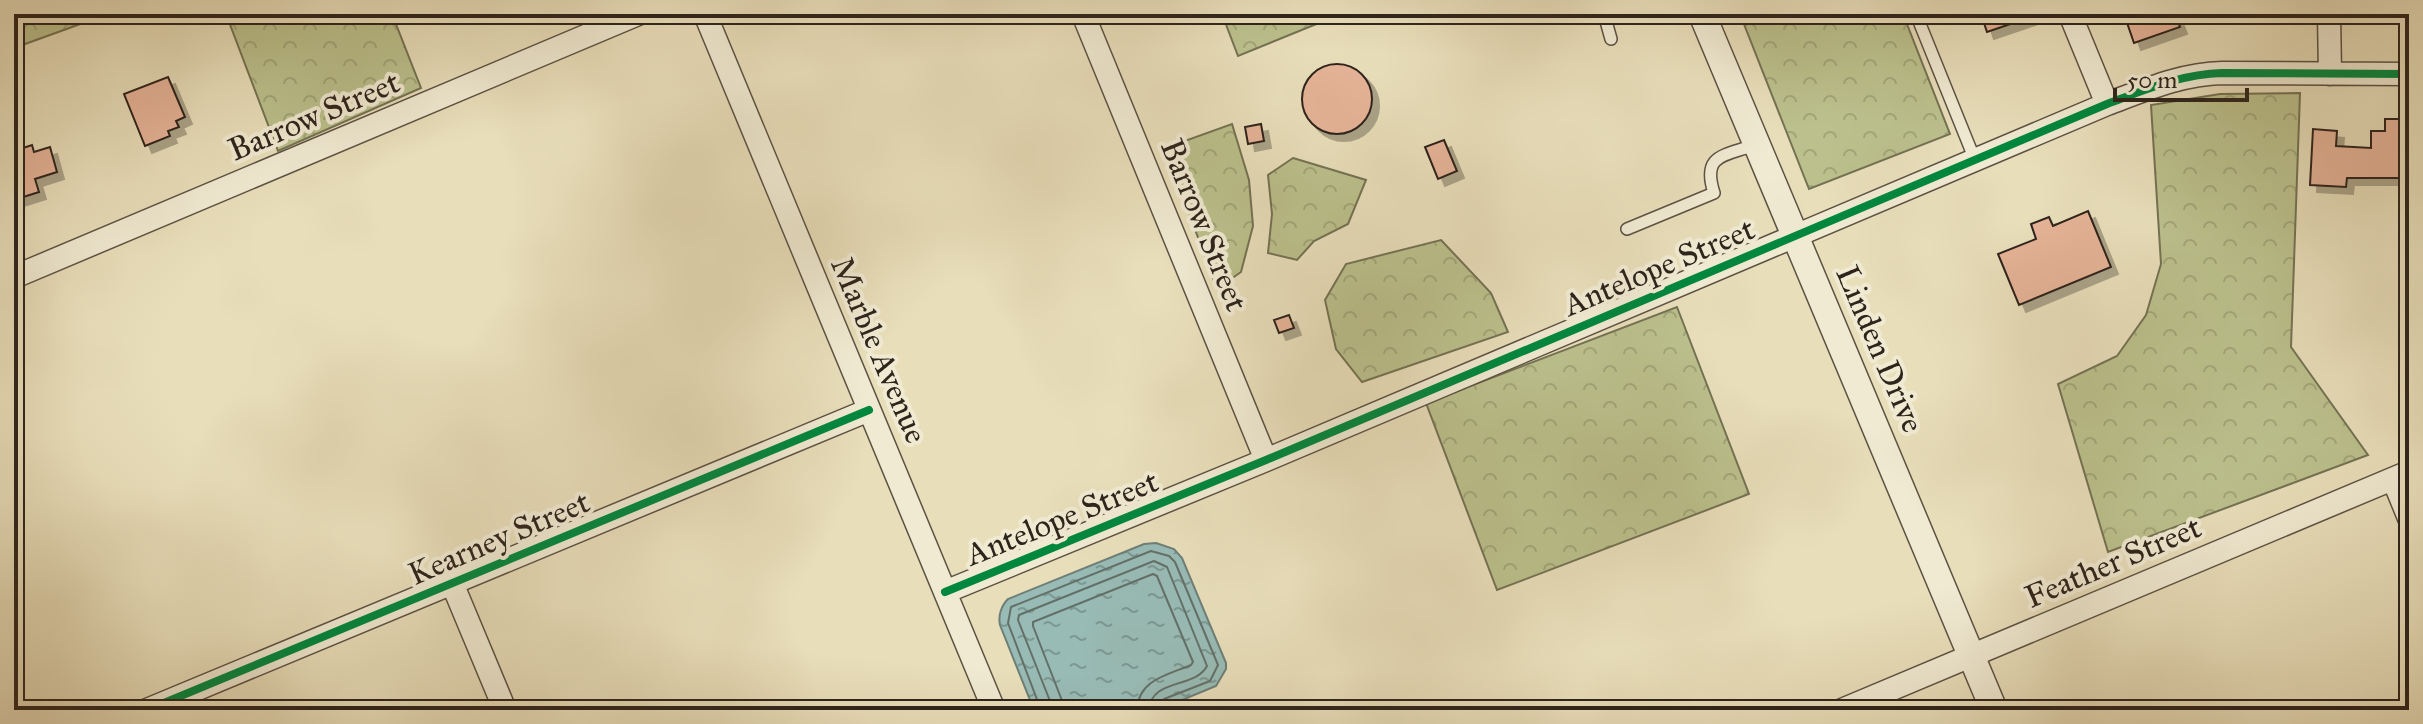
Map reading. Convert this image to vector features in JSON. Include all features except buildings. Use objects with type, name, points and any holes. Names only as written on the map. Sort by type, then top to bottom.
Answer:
[{"type":"street","name":"Barrow Street","points":[[14,277],[638,14]]},
{"type":"street","name":"Marble Avenue","points":[[705,14],[994,710]]},
{"type":"street","name":"Barrow Street","points":[[1083,14],[1266,460]]},
{"type":"street","name":"Linden Drive","points":[[1702,14],[1994,710]]},
{"type":"street","points":[[2070,14],[2107,104]]},
{"type":"street","points":[[2329,14],[2330,74]]},
{"type":"street","name":"Antelope Street","points":[[945,592],[1266,460],[2107,104],[2174,79],[2200,74],[2409,74]]},
{"type":"street","name":"Kearney Street","points":[[147,710],[869,410]]},
{"type":"street","points":[[2401,476],[2409,518]]},
{"type":"street","name":"Feather Street","points":[[1842,710],[2401,476]]},
{"type":"street","points":[[452,583],[505,710]]},
{"type":"lane","points":[[1604,14],[1611,39]]},
{"type":"lane","points":[[1916,14],[1975,160]]},
{"type":"lane","points":[[1627,229],[1714,193],[1710,168],[1714,161],[1757,144]]},
{"type":"green space","points":[[14,14],[108,14],[14,48]]},
{"type":"green space","points":[[226,14],[392,14],[421,88],[278,151]]},
{"type":"green space","points":[[1222,14],[1341,14],[1238,56]]},
{"type":"green space","points":[[1740,14],[1903,14],[1950,134],[1809,189]]},
{"type":"green space","points":[[2300,93],[2291,347],[2368,455],[2108,552],[2058,384],[2117,356],[2146,315],[2161,264],[2151,105],[2220,94]]},
{"type":"green space","points":[[1232,124],[1249,180],[1253,226],[1241,272],[1217,289],[1165,148]]},
{"type":"green space","points":[[1293,158],[1366,180],[1348,224],[1314,241],[1297,260],[1268,253],[1272,214],[1268,175]]},
{"type":"green space","points":[[1441,240],[1491,293],[1508,332],[1362,382],[1336,349],[1325,300],[1346,264]]},
{"type":"green space","points":[[1677,307],[1749,494],[1497,590],[1426,403]]},
{"type":"water","points":[[1156,543],[1174,549],[1182,558],[1226,663],[1216,686],[1158,710],[1034,710],[1000,625],[1002,608],[1008,599],[1144,544]]},
{"type":"cycle path","points":[[945,592],[2149,88],[2192,76],[2222,73],[2409,74]]},
{"type":"cycle path","points":[[147,710],[869,410]]}]
